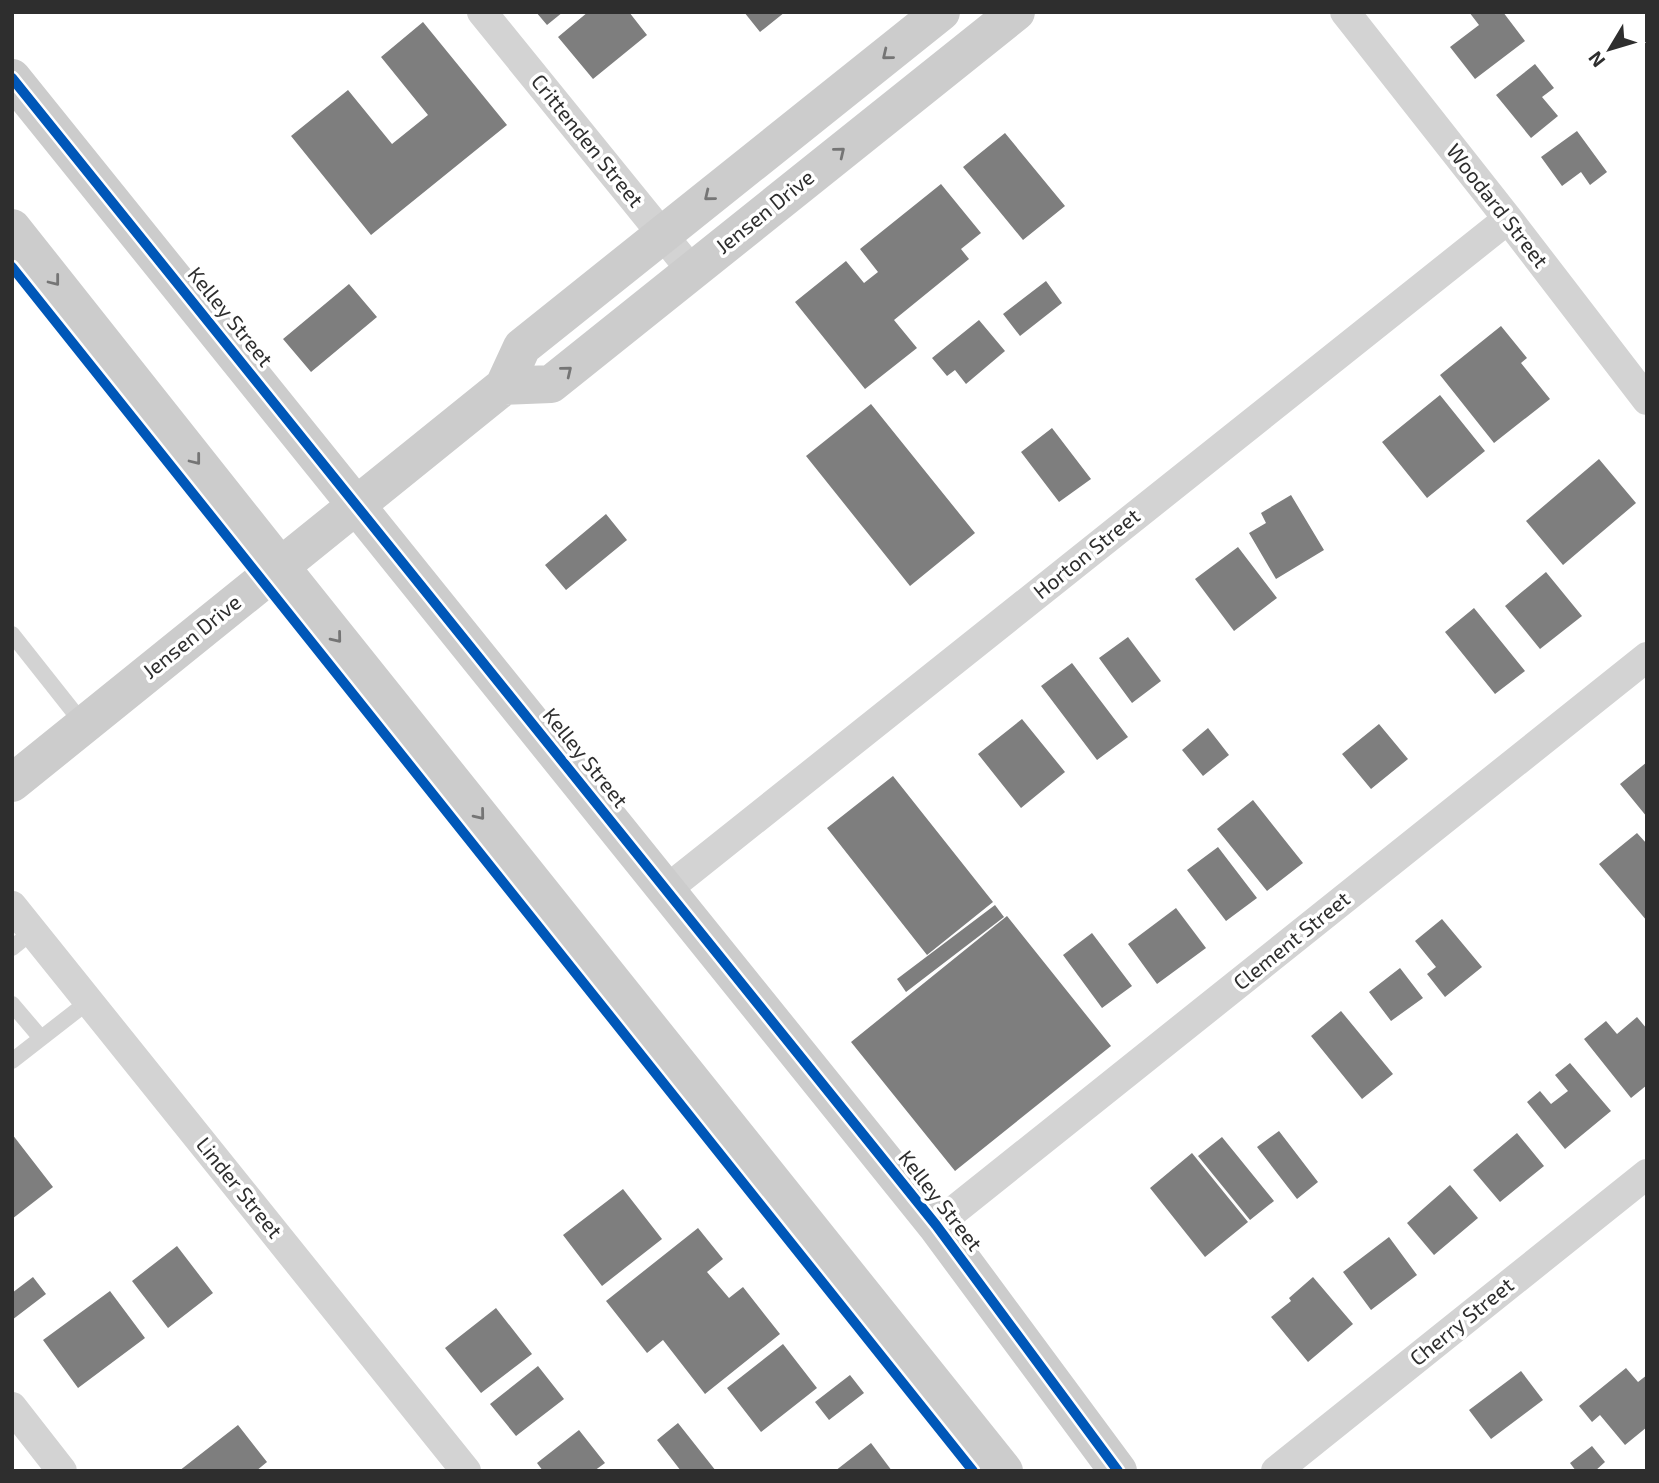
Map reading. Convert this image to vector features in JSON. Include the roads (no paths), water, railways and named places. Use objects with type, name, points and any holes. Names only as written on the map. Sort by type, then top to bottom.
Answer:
[{"type":"main road","name":"Jensen Drive","points":[[12,783],[503,386],[522,347],[941,12]]},
{"type":"main road","name":"Jensen Drive","points":[[503,386],[551,384],[1016,12]]},
{"type":"main road","name":"Kelley Street","points":[[12,78],[936,1225],[1118,1471]]},
{"type":"main road","points":[[12,228],[1004,1471]]},
{"type":"street","name":"Crittenden Street","points":[[482,12],[692,271]]},
{"type":"street","name":"Woodard Street","points":[[1345,12],[1647,400]]},
{"type":"street","name":"Horton Street","points":[[666,890],[1508,219]]},
{"type":"street","name":"Clement Street","points":[[936,1225],[1647,657]]},
{"type":"street","name":"Linder Street","points":[[12,906],[23,939],[89,1001],[466,1471]]},
{"type":"street","name":"Cherry Street","points":[[1276,1471],[1643,1185]]},
{"type":"street","points":[[12,1407],[62,1471]]},
{"type":"lane","points":[[12,634],[84,724]]},
{"type":"lane","points":[[12,1060],[89,1001]]},
{"type":"lane","points":[[12,1004],[41,1038]]}]
